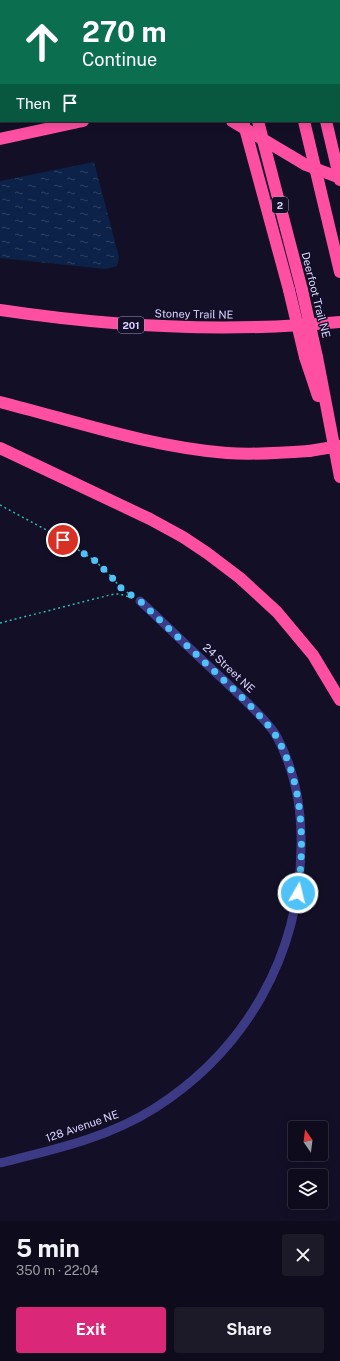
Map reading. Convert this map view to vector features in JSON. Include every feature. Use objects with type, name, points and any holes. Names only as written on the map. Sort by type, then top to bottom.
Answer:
[{"type":"highway","points":[[0,139],[78,122]]},
{"type":"highway","points":[[240,122],[289,290],[305,357],[330,429]]},
{"type":"highway","points":[[242,122],[306,165],[340,179]]},
{"type":"highway","name":"Deerfoot Trail NE","points":[[258,122],[302,290],[317,357],[340,478]]},
{"type":"highway","points":[[304,122],[340,272]]},
{"type":"highway","points":[[326,122],[340,179]]},
{"type":"highway","name":"Stoney Trail NE","points":[[0,310],[91,322],[176,327],[257,328],[340,322]]},
{"type":"highway","points":[[0,402],[142,439],[202,450],[227,453],[267,454],[309,451],[340,446]]},
{"type":"highway","points":[[0,448],[150,519],[207,552],[240,578],[277,612],[313,655],[340,700]]},
{"type":"street","name":"24 Street NE","points":[[140,601],[250,704],[276,734],[289,761],[295,783],[298,804],[301,833],[301,870],[292,920],[283,952]]},
{"type":"street","name":"128 Avenue NE","points":[[0,1163],[56,1149],[100,1135],[128,1123],[155,1108],[186,1087],[208,1067],[239,1032],[269,985],[283,952]]},
{"type":"path","points":[[0,505],[52,533],[94,560],[122,589],[140,601]]},
{"type":"path","points":[[0,623],[114,594],[120,594],[140,601]]},
{"type":"water","points":[[94,162],[119,257],[117,266],[105,269],[0,258],[0,181]]},
{"type":"route","points":[[63,540],[94,560],[122,589],[140,601],[250,704],[276,734],[289,761],[295,783],[298,804],[301,833],[301,870],[298,893]]}]
